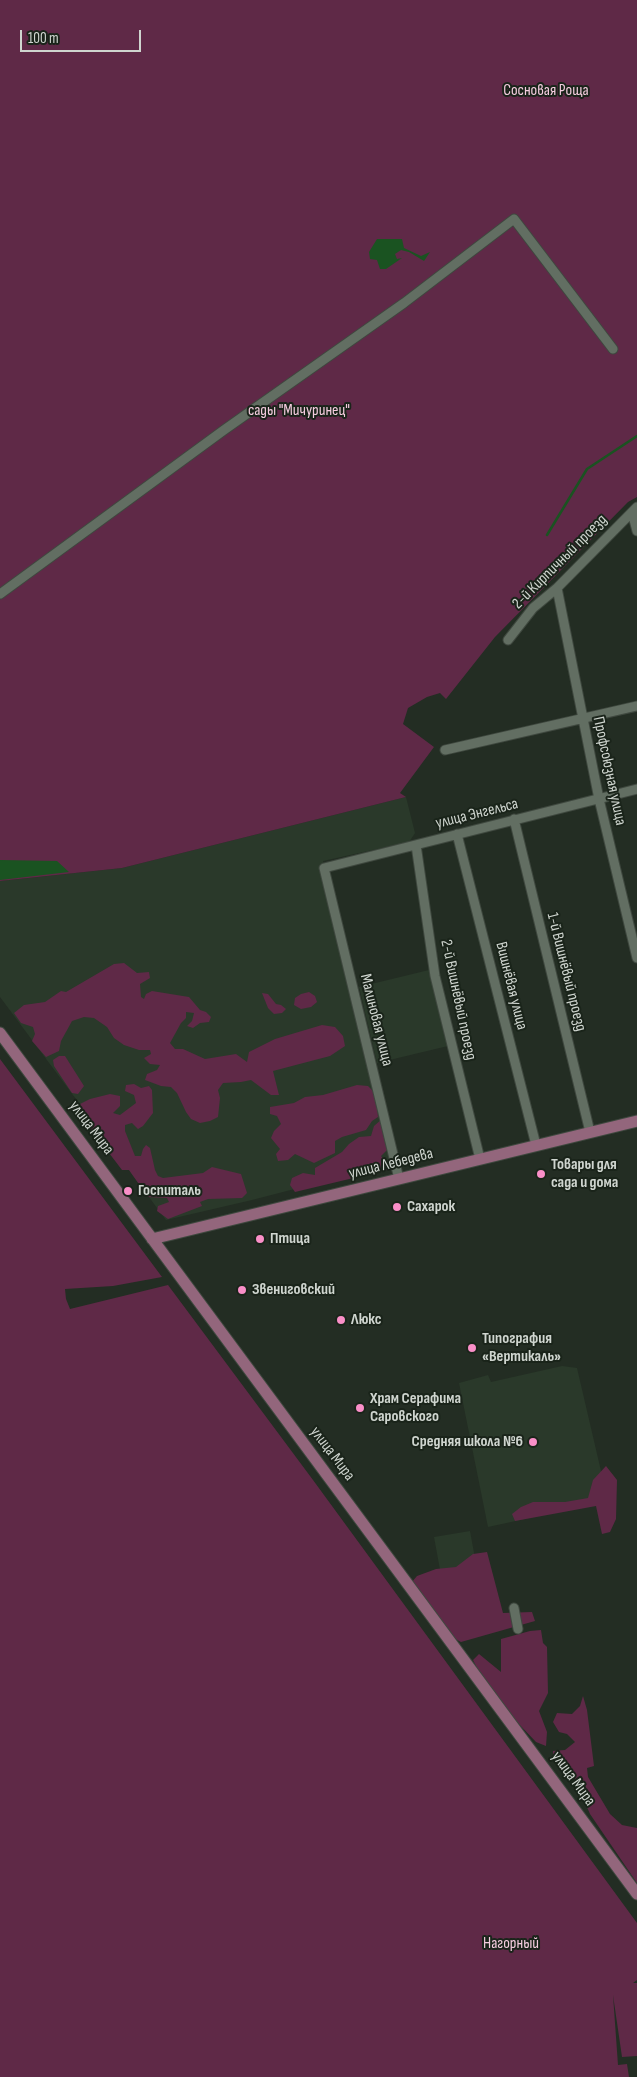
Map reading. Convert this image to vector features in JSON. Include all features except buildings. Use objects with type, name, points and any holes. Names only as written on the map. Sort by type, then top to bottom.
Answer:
[{"type":"main road","name":"улица Мира","points":[[0,1033],[637,1894]]},
{"type":"main road","name":"улица Лебедева","points":[[152,1239],[637,1121]]},
{"type":"street","points":[[0,594],[232,424],[404,303],[514,219],[613,348]]},
{"type":"street","points":[[635,509],[637,531]]},
{"type":"street","name":"2-й Кирпичный проезд","points":[[508,640],[533,608],[557,588],[635,509]]},
{"type":"street","name":"Профсоюзная улица","points":[[557,588],[599,799],[637,958]]},
{"type":"street","points":[[445,750],[637,706]]},
{"type":"street","name":"улица Энгельса","points":[[324,868],[637,789]]},
{"type":"street","name":"1-й Вишнёвый проезд","points":[[514,819],[590,1132]]},
{"type":"street","name":"Вишнёвая улица","points":[[457,834],[536,1145]]},
{"type":"street","name":"2-й Вишнёвый проезд","points":[[416,845],[435,976],[480,1159]]},
{"type":"street","name":"Малиновая улица","points":[[324,868],[399,1179]]},
{"type":"street","points":[[514,1608],[518,1629]]},
{"type":"shaded area","points":[[377,239],[402,239],[404,248],[421,256],[430,252],[424,261],[409,252],[401,250],[395,254],[397,259],[402,258],[386,269],[380,269],[377,260],[370,259],[369,252]]},
{"type":"shaded area","points":[[406,797],[415,833],[409,842],[323,861],[331,896],[326,898],[339,940],[391,1164],[166,1220],[0,997],[0,881],[122,868]]},
{"type":"shaded area","points":[[0,860],[57,861],[69,872],[0,880]]},
{"type":"shaded area","points":[[429,970],[448,1046],[377,1063],[359,987]]},
{"type":"shaded area","name":"Средняя школа №6","points":[[562,1366],[577,1368],[608,1501],[488,1527],[459,1383],[488,1375],[491,1382]]},
{"type":"shaded area","points":[[470,1531],[479,1580],[443,1586],[434,1537]]},
{"type":"green space","name":"сады \"Мичуринец\"","points":[[0,0],[637,0],[637,497],[628,502],[495,637],[446,699],[440,693],[427,697],[408,708],[403,724],[434,747],[400,793],[406,797],[122,868],[0,881]]},
{"type":"green space","points":[[124,963],[137,973],[149,972],[150,978],[140,984],[141,997],[144,999],[146,994],[152,991],[189,997],[200,1010],[206,1012],[211,1017],[209,1022],[200,1023],[193,1028],[187,1026],[192,1021],[194,1013],[186,1012],[186,1018],[181,1023],[170,1043],[175,1049],[183,1049],[205,1059],[236,1054],[247,1062],[249,1052],[275,1039],[322,1025],[335,1027],[343,1036],[345,1046],[330,1056],[273,1071],[279,1095],[271,1095],[251,1080],[223,1083],[218,1090],[220,1098],[218,1117],[200,1123],[191,1119],[177,1093],[171,1087],[161,1086],[145,1080],[147,1074],[157,1070],[160,1065],[150,1064],[144,1058],[151,1054],[150,1050],[139,1050],[124,1045],[114,1038],[107,1027],[94,1018],[84,1017],[72,1021],[61,1041],[59,1051],[46,1057],[32,1041],[35,1034],[33,1027],[21,1023],[14,1013],[24,1005],[45,1002],[61,991],[66,992],[114,964]]},
{"type":"green space","points":[[309,992],[315,996],[317,1002],[311,1007],[301,1009],[294,1005],[295,998]]},
{"type":"green space","points":[[262,993],[268,994],[276,1004],[286,1009],[282,1013],[274,1014],[268,1008]]},
{"type":"green space","points":[[59,1056],[65,1056],[84,1086],[78,1094],[72,1093],[54,1066],[53,1060]]},
{"type":"green space","name":"Нагорный","points":[[0,1059],[162,1277],[113,1286],[65,1289],[70,1309],[168,1285],[637,1923],[637,1980],[633,1983],[637,1983],[637,2056],[622,2057],[613,1995],[618,2065],[627,2064],[629,2077],[0,2077]]},
{"type":"green space","points":[[134,1084],[141,1088],[149,1086],[152,1090],[153,1113],[143,1126],[138,1129],[132,1123],[125,1125],[125,1131],[135,1156],[141,1156],[146,1145],[150,1148],[155,1170],[158,1176],[163,1178],[203,1173],[212,1167],[241,1174],[247,1193],[242,1198],[208,1199],[200,1202],[202,1206],[168,1219],[157,1211],[158,1206],[169,1202],[167,1198],[148,1197],[129,1170],[122,1170],[74,1107],[90,1099],[110,1094],[120,1096],[120,1106],[113,1113],[120,1115],[136,1103],[134,1095],[125,1091],[126,1085]]},
{"type":"green space","points":[[357,1085],[368,1086],[373,1091],[377,1104],[378,1117],[372,1121],[366,1130],[335,1141],[335,1153],[314,1163],[295,1154],[288,1160],[278,1161],[276,1154],[280,1149],[271,1138],[274,1131],[281,1124],[277,1116],[270,1114],[270,1107],[294,1103],[305,1097],[323,1095]]},
{"type":"green space","points":[[382,1119],[387,1139],[387,1150],[381,1156],[391,1169],[295,1192],[290,1185],[292,1178],[303,1173],[315,1175],[315,1168],[342,1152],[359,1137],[371,1136],[374,1126]]},
{"type":"green space","points":[[606,1466],[617,1480],[616,1519],[610,1532],[602,1534],[596,1506],[515,1521],[512,1514],[521,1507],[533,1502],[565,1502],[588,1498],[593,1480]]},
{"type":"green space","points":[[487,1552],[503,1613],[532,1612],[535,1621],[461,1642],[446,1634],[411,1583],[417,1576],[436,1569],[456,1567],[473,1554]]},
{"type":"green space","points":[[541,1630],[543,1643],[547,1647],[548,1693],[539,1711],[547,1732],[546,1746],[536,1742],[516,1721],[483,1680],[473,1660],[479,1654],[501,1672],[501,1639]]},
{"type":"green space","points":[[583,1696],[587,1710],[594,1766],[587,1768],[588,1777],[610,1814],[622,1825],[637,1828],[637,1883],[590,1814],[570,1768],[563,1767],[553,1760],[553,1751],[565,1750],[575,1742],[567,1734],[559,1732],[553,1722],[557,1713],[572,1714],[580,1706]]},
{"type":"waterway","points":[[547,535],[587,469],[637,436]]},
{"type":"place","name":"Товары для сада и дома","points":[[541,1174]]},
{"type":"place","name":"Госпиталь","points":[[128,1191]]},
{"type":"place","name":"Сахарок","points":[[397,1207]]},
{"type":"place","name":"Птица","points":[[260,1239]]},
{"type":"place","name":"Звениговский","points":[[242,1290]]},
{"type":"place","name":"Люкс","points":[[341,1320]]},
{"type":"place","name":"Типография «Вертикаль»","points":[[472,1348]]},
{"type":"place","name":"Храм Серафима Саровского","points":[[360,1408]]},
{"type":"place","name":"Средняя школа №6","points":[[533,1442]]},
{"type":"park label","name":"Сосновая Роща","points":[[546,91]]}]
